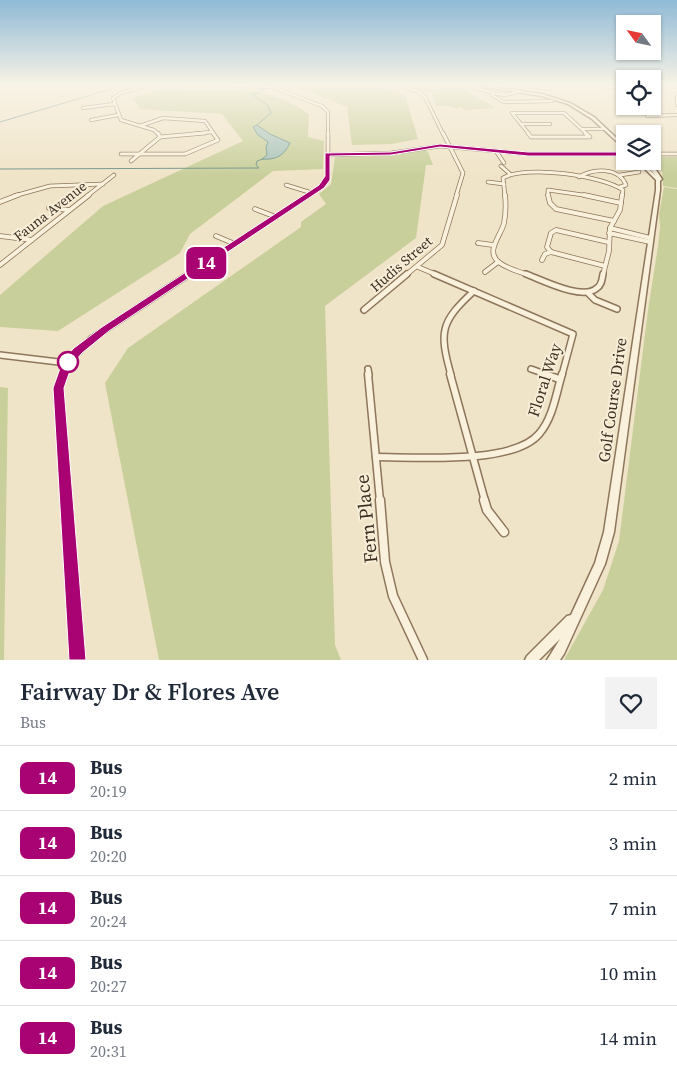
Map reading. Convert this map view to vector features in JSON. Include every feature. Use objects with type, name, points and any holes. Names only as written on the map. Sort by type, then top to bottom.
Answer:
[{"type":"street","points":[[91,120],[118,115],[125,122],[158,132],[160,137]]},
{"type":"street","points":[[78,660],[58,388],[67,363],[91,339],[312,193],[327,180],[328,115]]},
{"type":"street","name":"Hudis Street","points":[[364,310],[435,252],[445,237],[462,173],[433,115]]},
{"type":"street","points":[[513,115],[532,137],[590,137],[566,115]]},
{"type":"street","points":[[588,115],[616,140]]},
{"type":"street","points":[[591,115],[616,135]]},
{"type":"street","points":[[647,116],[665,115]]},
{"type":"street","points":[[121,154],[185,154],[218,140],[207,122],[202,120],[163,118],[140,126]]},
{"type":"street","points":[[521,124],[550,124]]},
{"type":"street","points":[[582,129],[604,129]]},
{"type":"street","points":[[131,161],[160,137],[212,132]]},
{"type":"street","points":[[328,155],[403,152],[431,146],[450,146],[528,154],[616,154]]},
{"type":"street","points":[[496,151],[502,164],[510,174]]},
{"type":"street","points":[[661,154],[677,154]]},
{"type":"street","points":[[648,170],[658,180]]},
{"type":"street","points":[[654,170],[659,175],[660,179],[658,180]]},
{"type":"street","points":[[617,309],[595,300],[588,293],[565,288],[498,262],[492,251],[493,245],[503,226],[506,210],[503,178],[510,174],[551,172],[620,187],[626,185],[625,180],[620,175]]},
{"type":"street","points":[[579,177],[589,172],[607,172],[620,175],[639,172]]},
{"type":"street","name":"Fauna Avenue","points":[[0,265],[114,175]]},
{"type":"street","name":"Golf Course Drive","points":[[553,660],[560,650],[600,564],[609,532],[658,180]]},
{"type":"street","points":[[488,182],[504,184]]},
{"type":"street","points":[[0,202],[48,185],[66,183],[102,184]]},
{"type":"street","points":[[544,184],[548,190],[550,203],[556,209],[614,221]]},
{"type":"street","points":[[286,185],[312,193]]},
{"type":"street","points":[[588,293],[598,289],[601,284],[609,251],[610,230],[624,194],[620,187]]},
{"type":"street","points":[[548,190],[564,191],[621,203]]},
{"type":"street","points":[[49,208],[69,210]]},
{"type":"street","points":[[255,209],[276,216]]},
{"type":"street","points":[[605,266],[550,252],[547,247],[551,233],[556,230],[608,242]]},
{"type":"street","points":[[610,230],[650,240]]},
{"type":"street","points":[[0,236],[32,240]]},
{"type":"street","points":[[216,236],[235,244]]},
{"type":"street","points":[[478,242],[493,245]]},
{"type":"street","points":[[542,260],[550,252]]},
{"type":"street","points":[[485,272],[498,262]]},
{"type":"street","name":"Floral Way","points":[[376,457],[473,456],[512,451],[527,444],[539,435],[549,420],[573,334],[418,267]]},
{"type":"street","points":[[474,291],[451,314],[443,336],[443,346],[487,510],[504,532]]},
{"type":"street","points":[[0,355],[67,363]]},
{"type":"street","name":"Fern Place","points":[[368,369],[385,562],[393,596],[423,660]]},
{"type":"street","points":[[531,369],[559,379]]},
{"type":"street","name":"Golf Course Drive","points":[[531,660],[574,617]]},
{"type":"green space","points":[[223,115],[309,115],[308,137],[324,141],[323,169],[273,171],[190,234],[180,253],[58,331],[0,327],[0,295],[103,206],[243,141]]},
{"type":"green space","points":[[348,115],[411,115],[418,139],[392,144],[352,145]]},
{"type":"green space","points":[[424,149],[428,152],[433,165],[426,165],[416,238],[325,306],[335,645],[341,660],[159,660],[105,383],[128,348],[301,227],[301,222],[326,204],[319,194],[331,184],[335,157],[397,155]]},
{"type":"green space","points":[[661,157],[677,157],[677,188],[663,186],[662,172],[660,170]]},
{"type":"green space","points":[[664,187],[677,189],[677,660],[564,660],[603,590],[619,541],[648,310],[658,246],[659,214]]},
{"type":"green space","points":[[0,387],[8,388],[4,660],[0,660]]},
{"type":"water","points":[[257,125],[270,134],[290,143],[282,154],[271,159],[262,159],[267,155],[266,147],[268,142],[258,135],[253,127]]},
{"type":"waterway","points":[[0,122],[24,115]]},
{"type":"waterway","points":[[257,125],[269,115]]},
{"type":"waterway","points":[[0,169],[259,168],[256,165],[257,161],[263,159]]},
{"type":"bus line","name":"14","points":[[78,660],[58,388],[67,363],[78,350],[91,339],[322,186],[328,176],[328,155],[391,153],[421,147],[440,146],[459,146],[528,154],[616,154]]}]
